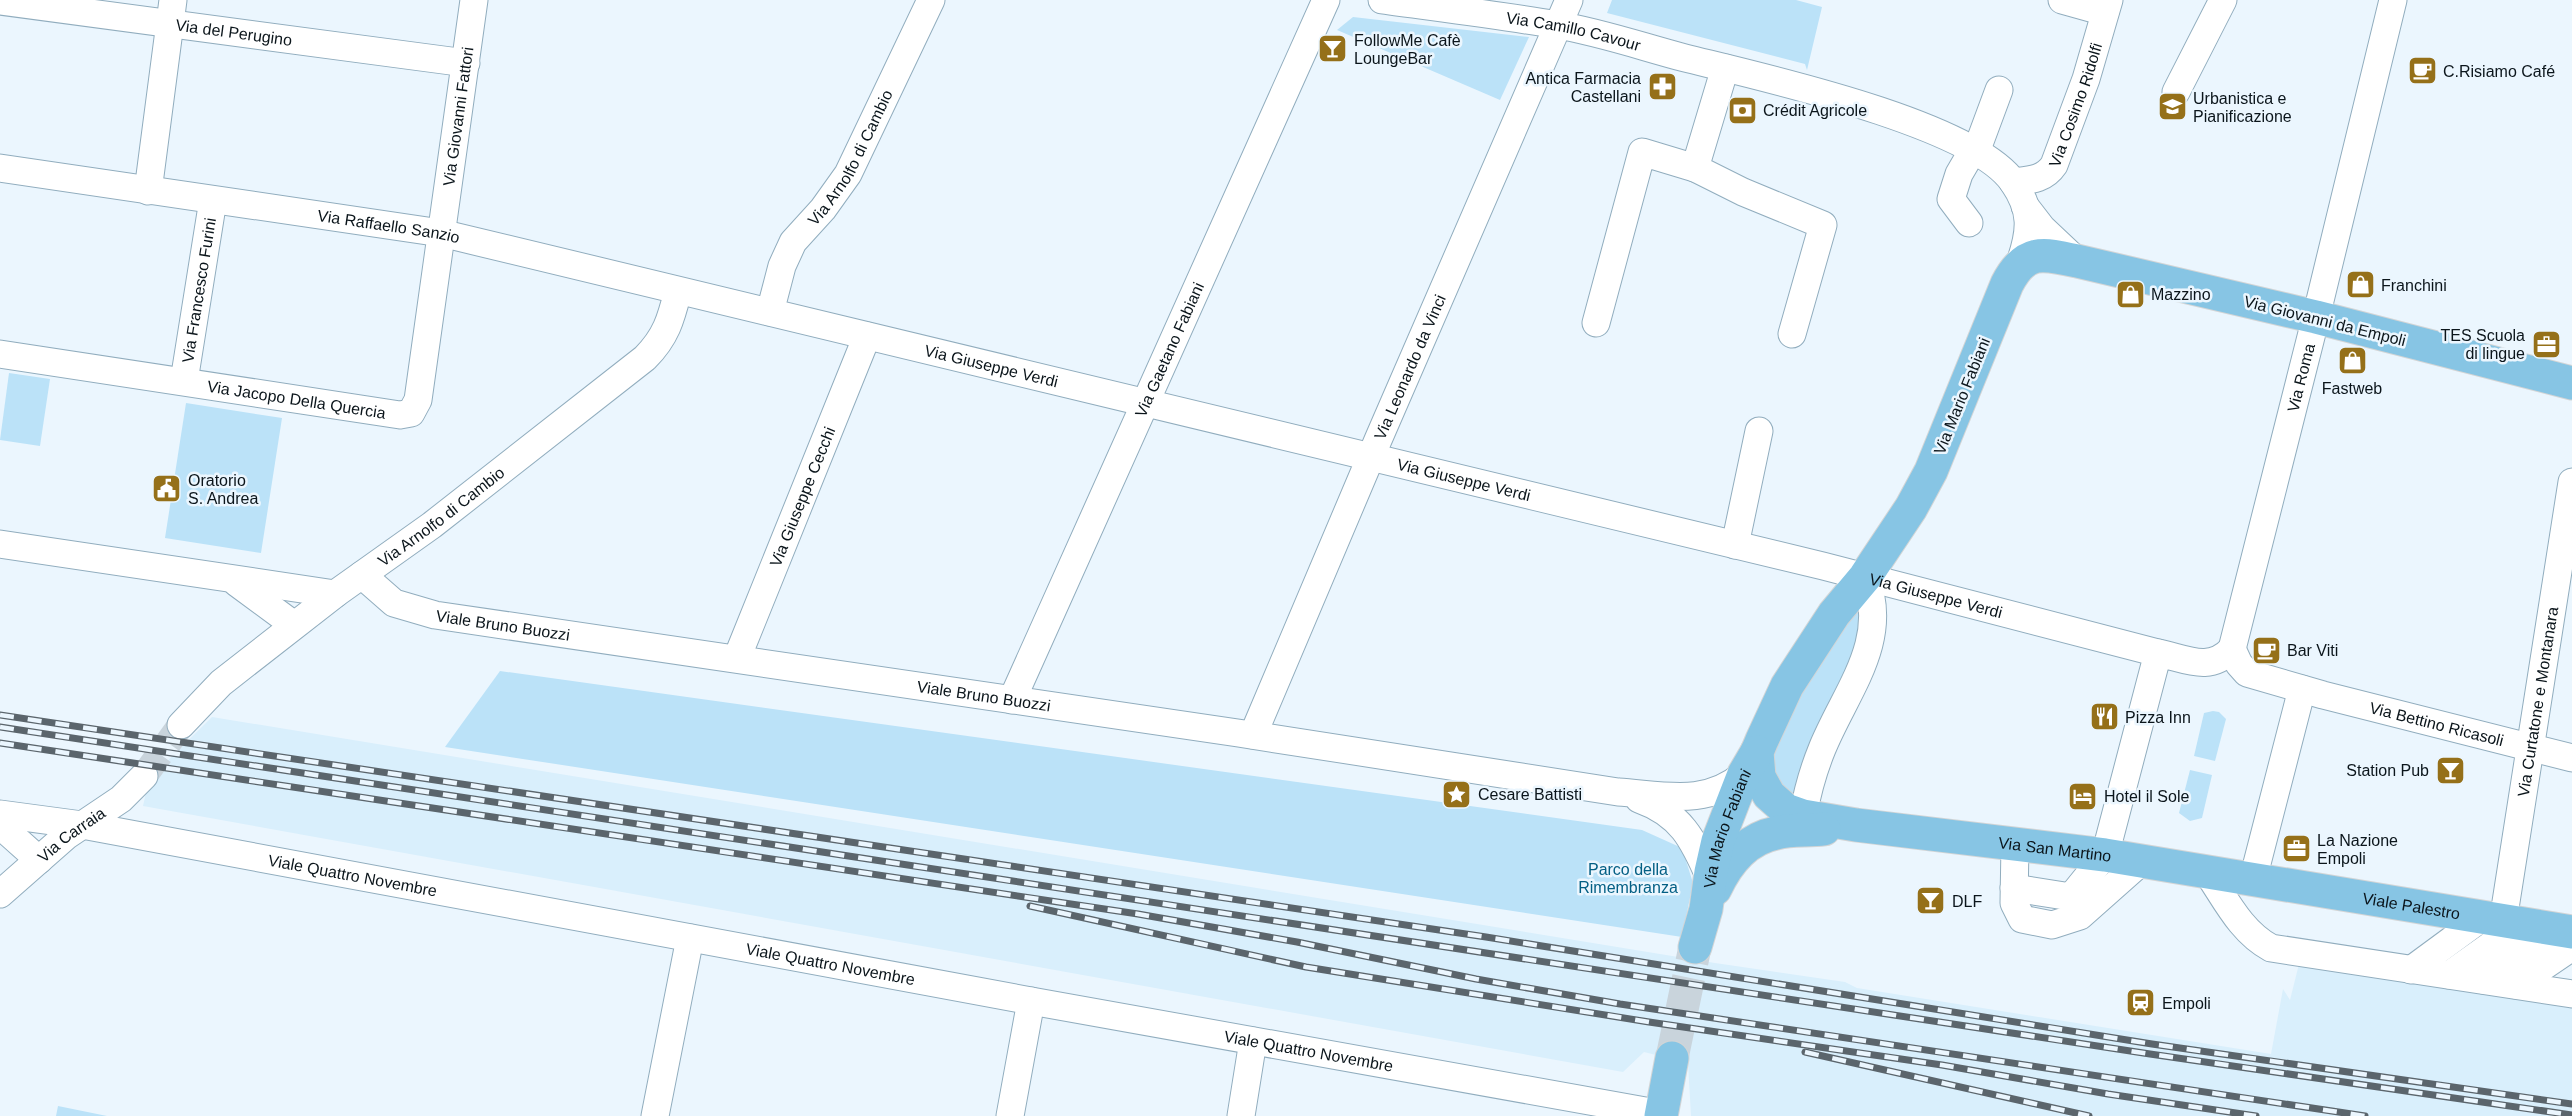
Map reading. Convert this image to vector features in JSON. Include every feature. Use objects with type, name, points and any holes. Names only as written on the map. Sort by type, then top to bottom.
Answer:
[{"type":"main road","name":"Via Giovanni da Empoli","points":[[2020,263],[2038,256],[2077,261],[2316,317],[2572,383]]},
{"type":"main road","name":"Via Mario Fabiani","points":[[1708,894],[1718,841],[1754,755],[1787,686],[1834,614],[1865,576],[1911,508],[1931,471],[2007,284],[2020,263]]},
{"type":"main road","points":[[1754,755],[1759,777],[1769,795],[1786,810],[1803,816],[1856,825]]},
{"type":"main road","points":[[1695,947],[1708,894],[1739,852],[1776,832],[1856,825]]},
{"type":"main road","name":"Via San Martino","points":[[1856,825],[2105,855],[2253,879]]},
{"type":"main road","name":"Viale Palestro","points":[[2253,879],[2503,921],[2566,936]]},
{"type":"main road","points":[[1661,1115],[1672,1059]]},
{"type":"street","name":"Via Giovanni Fattori","points":[[441,233],[474,0]]},
{"type":"street","name":"Via Arnolfo di Cambio","points":[[770,312],[782,266],[793,242],[823,209],[848,174],[930,0]]},
{"type":"street","name":"Via Gaetano Fabiani","points":[[1012,700],[1326,0]]},
{"type":"street","name":"Via Camillo Cavour","points":[[1382,0],[1559,25],[1824,94],[1932,130],[1974,151],[1995,164],[2018,193]]},
{"type":"street","name":"Via Leonardo da Vinci","points":[[1253,735],[1569,0]]},
{"type":"street","points":[[2062,0],[2107,6]]},
{"type":"street","points":[[2176,92],[2223,0]]},
{"type":"street","name":"Via Roma","points":[[2232,649],[2393,0]]},
{"type":"street","name":"Via del Perugino","points":[[0,1],[171,12],[466,63]]},
{"type":"street","name":"Via Cosimo Ridolfi","points":[[2018,193],[2037,178],[2049,173],[2054,165],[2086,79],[2107,6]]},
{"type":"street","points":[[148,191],[171,12]]},
{"type":"street","points":[[1695,168],[1725,68]]},
{"type":"street","points":[[1969,223],[1951,199],[1959,174],[1974,151],[1999,90]]},
{"type":"street","points":[[1596,323],[1642,152],[1695,168],[1743,192],[1823,225],[1792,334]]},
{"type":"street","name":"Via Raffaello Sanzio","points":[[0,168],[441,233],[770,312]]},
{"type":"street","points":[[2018,193],[2042,228],[2077,261]]},
{"type":"street","name":"Via Mario Fabiani","points":[[2018,193],[2030,221],[2029,235],[2020,263]]},
{"type":"street","name":"Via Francesco Furini","points":[[184,381],[213,200]]},
{"type":"street","name":"Via Jacopo Della Quercia","points":[[0,354],[400,415],[411,413],[418,400],[441,233]]},
{"type":"street","name":"Via Arnolfo di Cambio","points":[[181,725],[221,683],[294,625],[432,525],[645,358],[661,342],[678,291]]},
{"type":"street","name":"Via Giuseppe Verdi","points":[[770,312],[1370,459],[1865,576],[2158,653],[2210,664],[2223,658],[2232,649]]},
{"type":"street","name":"Via Giuseppe Cecchi","points":[[737,658],[867,336]]},
{"type":"street","points":[[1735,545],[1759,431]]},
{"type":"street","name":"Via Curtatone e Montanara","points":[[2503,921],[2572,482]]},
{"type":"street","points":[[0,544],[334,594]]},
{"type":"street","name":"Viale Bruno Buozzi","points":[[362,575],[394,603],[435,615],[1253,735],[1618,792],[1677,796],[1709,795],[1730,786],[1754,755]]},
{"type":"street","points":[[1803,816],[1813,772],[1857,680],[1866,654],[1875,617],[1872,593],[1865,576]]},
{"type":"street","points":[[231,579],[294,625]]},
{"type":"street","name":"Via Bettino Ricasoli","points":[[2232,649],[2239,664],[2247,673],[2572,758]]},
{"type":"street","points":[[2014,888],[2071,897],[2105,855],[2158,653]]},
{"type":"street","points":[[2253,879],[2302,689]]},
{"type":"street","name":"Via Carraia","points":[[0,894],[82,825],[121,799],[144,776]]},
{"type":"street","name":"Viale Bruno Buozzi","points":[[1618,792],[1660,806],[1686,829],[1708,894]]},
{"type":"street","name":"Viale Quattro Novembre","points":[[0,814],[82,825],[1661,1115]]},
{"type":"street","points":[[0,825],[39,860]]},
{"type":"street","points":[[2015,844],[2014,903],[2022,919],[2052,925],[2080,916],[2142,861]]},
{"type":"street","points":[[2207,872],[2242,925],[2255,939],[2271,948],[2483,981],[2565,987]]},
{"type":"street","points":[[2411,970],[2503,921]]},
{"type":"street","points":[[2449,975],[2503,921]]},
{"type":"street","points":[[2483,981],[2566,936]]},
{"type":"street","points":[[2516,985],[2566,936]]},
{"type":"street","points":[[655,1116],[690,938]]},
{"type":"street","points":[[1010,1116],[1031,1001]]},
{"type":"street","points":[[1241,1116],[1253,1041]]},
{"type":"shaded area","points":[[212,717],[1715,963],[1845,982],[1857,988],[2271,1054],[2283,989],[2290,1000],[2299,964],[2572,1007],[2572,1116],[1691,1116],[1688,1063],[1644,1052],[1623,1072],[143,806],[149,779]]},
{"type":"green space","points":[[1612,0],[1796,0],[1822,7],[1807,70],[1805,64],[1607,13]]},
{"type":"green space","points":[[1353,17],[1529,37],[1500,100],[1337,30]]},
{"type":"green space","points":[[9,373],[50,379],[40,446],[0,440]]},
{"type":"green space","points":[[186,403],[282,418],[261,553],[165,538]]},
{"type":"green space","points":[[1865,577],[1857,680],[1786,810],[1762,740]]},
{"type":"green space","name":"Parco della Rimembranza","points":[[500,671],[1642,830],[1682,848],[1693,883],[1682,937],[445,747]]},
{"type":"green space","points":[[2219,712],[2226,719],[2215,761],[2194,756],[2204,713]]},
{"type":"green space","points":[[2190,770],[2212,775],[2202,818],[2190,821],[2179,813]]},
{"type":"green space","points":[[58,1106],[107,1116],[56,1116]]},
{"type":"tunnel","points":[[144,776],[181,725]]},
{"type":"tunnel","points":[[1672,1058],[1695,947]]},
{"type":"railway","points":[[0,715],[1486,937],[2152,1044],[2572,1104]]},
{"type":"railway","points":[[0,727],[2150,1054],[2572,1115]]},
{"type":"railway","points":[[0,743],[1138,914],[1297,942],[1476,979],[1620,1004],[2365,1116]]},
{"type":"railway","points":[[1030,906],[1306,967],[2256,1116]]},
{"type":"railway","points":[[1805,1052],[2089,1116]]},
{"type":"place","name":"FollowMe Cafè LoungeBar","points":[[1333,49]]},
{"type":"place","name":"C.Risiamo Café","points":[[2422,71]]},
{"type":"place","name":"Antica Farmacia Castellani","points":[[1662,87]]},
{"type":"place","name":"Urbanistica e Pianificazione","points":[[2172,107]]},
{"type":"place","name":"Crédit Agricole","points":[[1742,110]]},
{"type":"place","name":"Franchini","points":[[2360,285]]},
{"type":"place","name":"Mazzino","points":[[2130,294]]},
{"type":"place","name":"TES Scuola di lingue","points":[[2546,344]]},
{"type":"place","name":"Fastweb","points":[[2352,360]]},
{"type":"place","name":"Oratorio S. Andrea","points":[[167,489]]},
{"type":"place","name":"Bar Viti","points":[[2266,650]]},
{"type":"place","name":"Pizza Inn","points":[[2104,717]]},
{"type":"place","name":"Station Pub","points":[[2450,770]]},
{"type":"place","name":"Cesare Battisti","points":[[1457,794]]},
{"type":"place","name":"Hotel il Sole","points":[[2083,796]]},
{"type":"place","name":"La Nazione Empoli","points":[[2296,849]]},
{"type":"place","name":"DLF","points":[[1931,901]]},
{"type":"place","name":"Empoli","points":[[2141,1003]]}]
